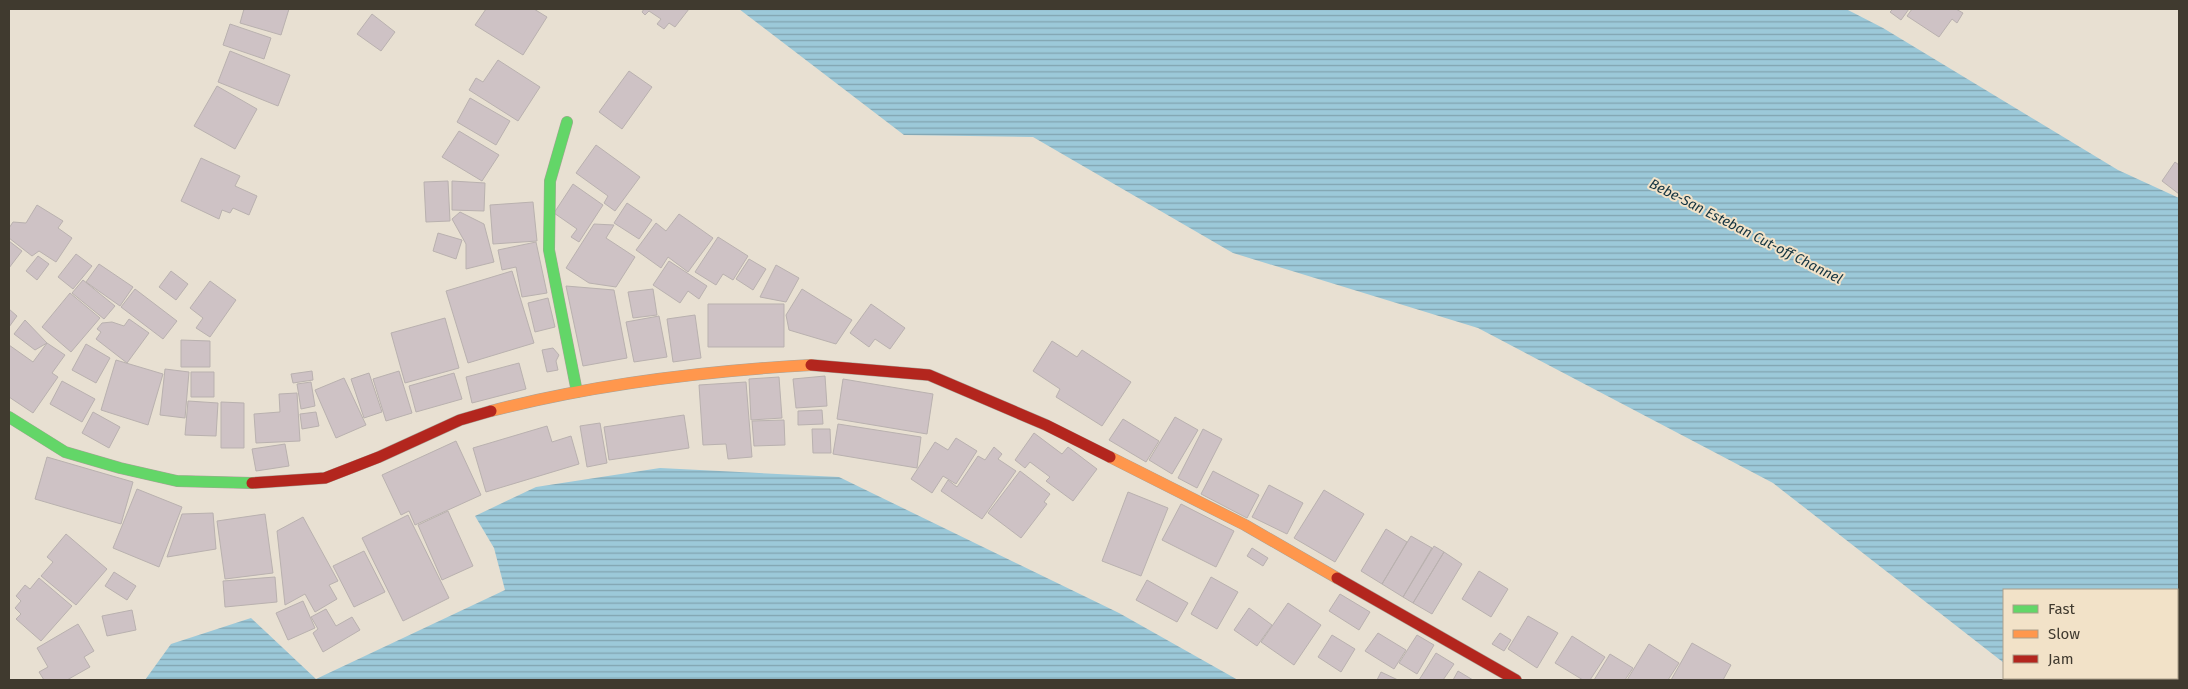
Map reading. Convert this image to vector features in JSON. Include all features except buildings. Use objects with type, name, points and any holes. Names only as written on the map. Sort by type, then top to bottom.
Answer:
[{"type":"street","points":[[567,122],[550,181],[549,250],[577,392]]},
{"type":"street","points":[[9,417],[65,452],[102,463],[177,481],[246,483],[325,478],[379,457],[460,420],[493,410],[577,392],[725,370],[819,365],[929,375],[1046,425],[1245,525],[1516,680]]},
{"type":"water","name":"Bebe-San Esteban Cut-off Channel","points":[[739,9],[1846,9],[1883,28],[2118,170],[2179,198],[2179,680],[2026,679],[2178,679],[2178,589],[2003,589],[2003,662],[1773,483],[1478,328],[1233,253],[1033,137],[904,135]]},
{"type":"water","points":[[660,468],[839,477],[1119,613],[1238,680],[145,680],[171,644],[251,618],[316,679],[505,590],[494,548],[475,516],[536,487]]},
{"type":"traffic: fast","points":[[567,122],[550,181],[549,250],[577,392]]},
{"type":"traffic: fast","points":[[9,417],[65,452],[120,468],[177,481],[252,483]]},
{"type":"traffic: slow","points":[[491,411],[570,393],[650,380],[730,371],[811,365]]},
{"type":"traffic: slow","points":[[1110,457],[1245,525],[1337,578]]},
{"type":"traffic: jam","points":[[811,365],[929,375],[1046,425],[1110,457]]},
{"type":"traffic: jam","points":[[252,483],[325,478],[379,457],[460,420],[491,411]]},
{"type":"traffic: jam","points":[[1337,578],[1516,680]]}]
